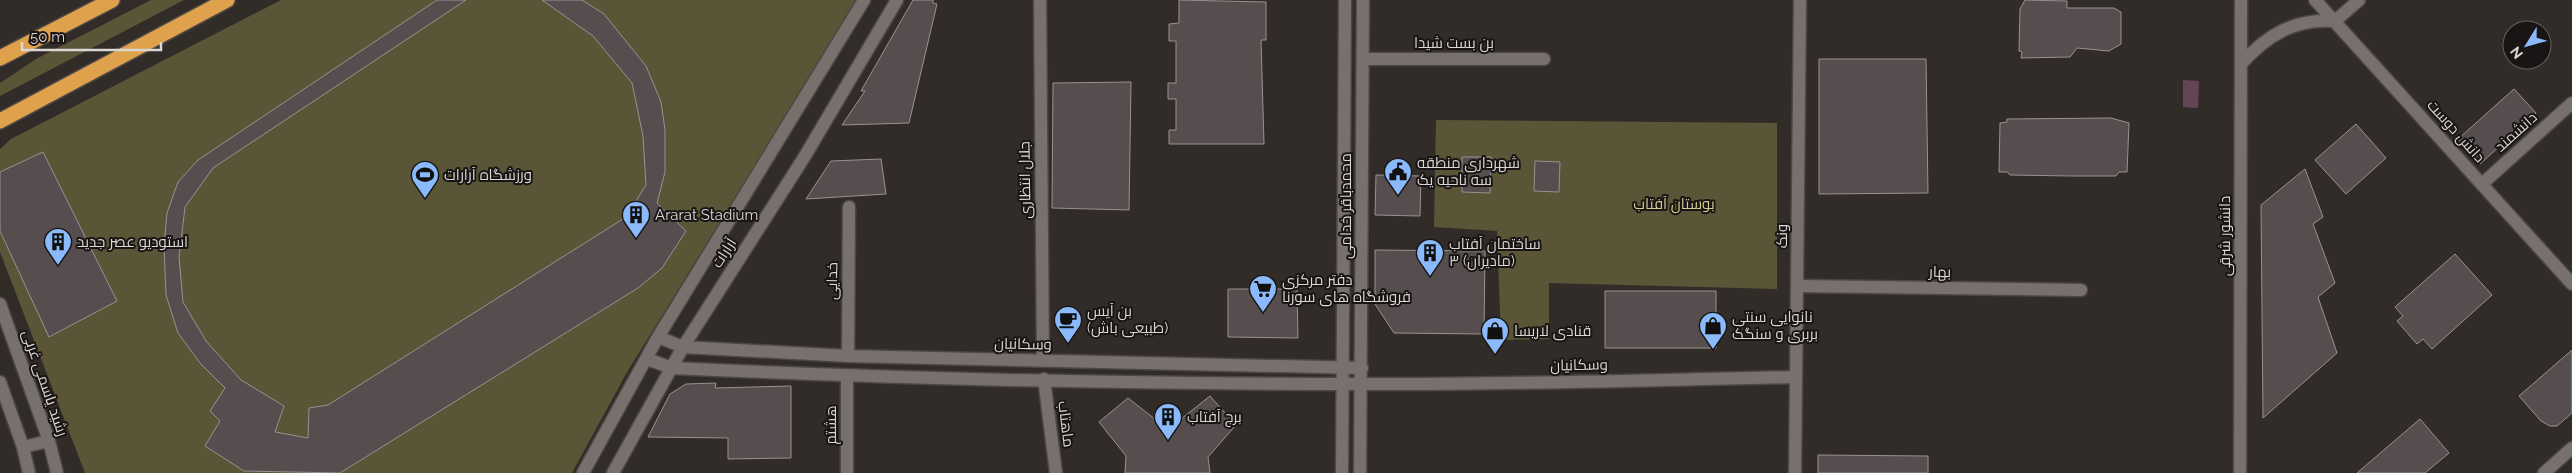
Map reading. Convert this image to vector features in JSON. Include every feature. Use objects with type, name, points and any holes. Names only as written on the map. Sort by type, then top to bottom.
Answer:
[{"type":"highway","points":[[0,58],[112,0]]},
{"type":"highway","points":[[0,121],[227,0]]},
{"type":"street","name":"آرارات","points":[[583,473],[658,337],[864,0]]},
{"type":"street","name":"آرارات","points":[[613,473],[684,347],[805,156],[897,0]]},
{"type":"street","name":"جلال انتظاری","points":[[1040,0],[1043,360]]},
{"type":"street","name":"محمدباقر خدامی","points":[[1342,473],[1345,0]]},
{"type":"street","name":"محمدباقر خدامی","points":[[1360,467],[1363,0]]},
{"type":"street","name":"ونک","points":[[1795,473],[1800,0]]},
{"type":"street","name":"دانشور شرقی","points":[[2240,473],[2241,0]]},
{"type":"street","name":"دانش دوست","points":[[2315,0],[2572,284]]},
{"type":"street","points":[[2241,64],[2256,47],[2278,32],[2298,23],[2318,20],[2335,21],[2359,0]]},
{"type":"street","name":"بن بست شیدا","points":[[1363,59],[1544,59]]},
{"type":"street","points":[[0,129],[17,120],[62,88]]},
{"type":"street","name":"دانشمند","points":[[2482,184],[2572,103]]},
{"type":"street","points":[[1344,147],[1363,149]]},
{"type":"street","name":"خدایی","points":[[848,376],[849,207]]},
{"type":"street","name":"بهار","points":[[1798,286],[2081,290]]},
{"type":"street","name":"رشید یاسمی غربی","points":[[0,304],[49,441],[57,473]]},
{"type":"street","name":"وسکانیان","points":[[658,337],[684,347],[848,356],[1362,368]]},
{"type":"street","name":"وسکانیان","points":[[647,359],[672,368],[848,376],[1343,384],[1796,377]]},
{"type":"street","name":"هشتم","points":[[847,473],[848,376]]},
{"type":"street","name":"ماهتاب","points":[[1044,379],[1056,473]]},
{"type":"street","points":[[0,382],[23,447],[29,473]]},
{"type":"street","points":[[23,447],[49,441]]},
{"type":"street","points":[[2544,473],[2572,448]]},
{"type":"street","points":[[1342,459],[1360,467]]},
{"type":"green space","points":[[151,0],[184,0],[0,96],[0,83],[36,59]]},
{"type":"green space","name":"ورزشگاه آرارات","points":[[281,0],[857,0],[626,374],[572,473],[85,473],[0,252],[0,149],[11,139]]},
{"type":"green space","name":"بوستان آفتاب","points":[[1436,120],[1777,123],[1777,289],[1549,283],[1549,339],[1501,340],[1497,231],[1434,227]]},
{"type":"shaded area","points":[[2183,80],[2199,81],[2198,108],[2183,107]]},
{"type":"building","name":"Ararat Stadium","points":[[437,0],[466,0],[213,168],[185,207],[179,257],[183,302],[206,341],[241,380],[284,406],[275,432],[308,438],[309,408],[328,405],[626,217],[646,185],[643,136],[632,83],[593,36],[542,0],[582,0],[604,14],[646,66],[661,102],[665,130],[665,172],[657,203],[686,231],[662,268],[638,288],[340,473],[244,471],[205,446],[220,421],[210,411],[225,388],[200,363],[178,333],[166,295],[164,247],[167,213],[178,182],[198,160]]},
{"type":"building","points":[[913,0],[933,0],[933,3],[937,4],[909,123],[842,125],[865,91],[861,91]]},
{"type":"building","points":[[1179,0],[1266,2],[1266,40],[1261,40],[1264,144],[1169,144],[1169,130],[1176,130],[1176,99],[1168,99],[1168,83],[1176,83],[1176,41],[1169,41],[1169,24],[1179,23]]},
{"type":"building","points":[[2025,0],[2067,1],[2067,8],[2114,8],[2121,12],[2121,44],[2109,51],[2077,48],[2070,57],[2021,58],[2022,52],[2019,51],[2020,9]]},
{"type":"building","points":[[1819,59],[1926,59],[1928,193],[1819,194]]},
{"type":"building","points":[[1131,82],[1129,210],[1052,208],[1053,83]]},
{"type":"building","points":[[2514,89],[2536,113],[2480,164],[2458,139]]},
{"type":"building","points":[[2111,118],[2129,123],[2127,172],[2119,172],[2116,176],[2072,176],[2010,175],[2007,172],[1999,172],[2000,123],[2007,122],[2007,119]]},
{"type":"building","points":[[2356,124],[2386,158],[2346,194],[2315,160]]},
{"type":"building","name":"استودیو عصر جدید","points":[[43,152],[117,301],[49,337],[0,231],[0,172]]},
{"type":"building","points":[[1462,157],[1491,157],[1490,193],[1462,192]]},
{"type":"building","points":[[881,159],[886,194],[806,199],[831,161]]},
{"type":"building","points":[[1535,161],[1560,162],[1559,192],[1534,191]]},
{"type":"building","points":[[2305,169],[2323,217],[2313,224],[2335,283],[2318,297],[2337,353],[2263,418],[2261,205]]},
{"type":"building","name":"شهرداری منطقه سه ناحیه یک","points":[[1376,175],[1421,176],[1420,216],[1375,215]]},
{"type":"building","name":"ساختمان آفتاب ۳ (مادیران)","points":[[1375,250],[1485,251],[1484,334],[1394,333],[1375,304]]},
{"type":"building","points":[[2455,254],[2492,295],[2432,349],[2423,339],[2417,344],[2397,321],[2403,316],[2395,307]]},
{"type":"building","name":"دفتر مرکزی فروشگاه های سورنا","points":[[1228,289],[1297,289],[1298,338],[1228,337]]},
{"type":"building","points":[[1605,291],[1716,291],[1716,348],[1605,348]]},
{"type":"building","points":[[2572,350],[2572,413],[2557,426],[2550,426],[2541,421],[2519,396]]},
{"type":"building","points":[[716,383],[715,388],[791,386],[791,458],[728,459],[728,438],[648,437],[670,394],[686,384]]},
{"type":"building","name":"برج آفتاب","points":[[1210,396],[1236,425],[1208,457],[1210,473],[1125,473],[1126,456],[1099,422],[1128,398],[1160,423],[1176,423]]},
{"type":"building","points":[[2420,419],[2449,453],[2425,473],[2357,473]]},
{"type":"building","points":[[1818,455],[1928,456],[1928,473],[1818,473]]},
{"type":"place","name":"شهرداری منطقه سه ناحیه یک","points":[[1398,196]]},
{"type":"place","name":"ورزشگاه آرارات","points":[[425,199]]},
{"type":"place","name":"Ararat Stadium","points":[[636,239]]},
{"type":"place","name":"استودیو عصر جدید","points":[[58,266]]},
{"type":"place","name":"ساختمان آفتاب ۳ (مادیران)","points":[[1430,277]]},
{"type":"place","name":"دفتر مرکزی فروشگاه های سورنا","points":[[1263,313]]},
{"type":"place","name":"بن آیس (طبیعی باش)","points":[[1068,344]]},
{"type":"place","name":"نانوایی سنتی بربری و سنگک","points":[[1713,350]]},
{"type":"place","name":"قنادی لاریسا","points":[[1495,355]]},
{"type":"place","name":"برج آفتاب","points":[[1168,441]]}]
